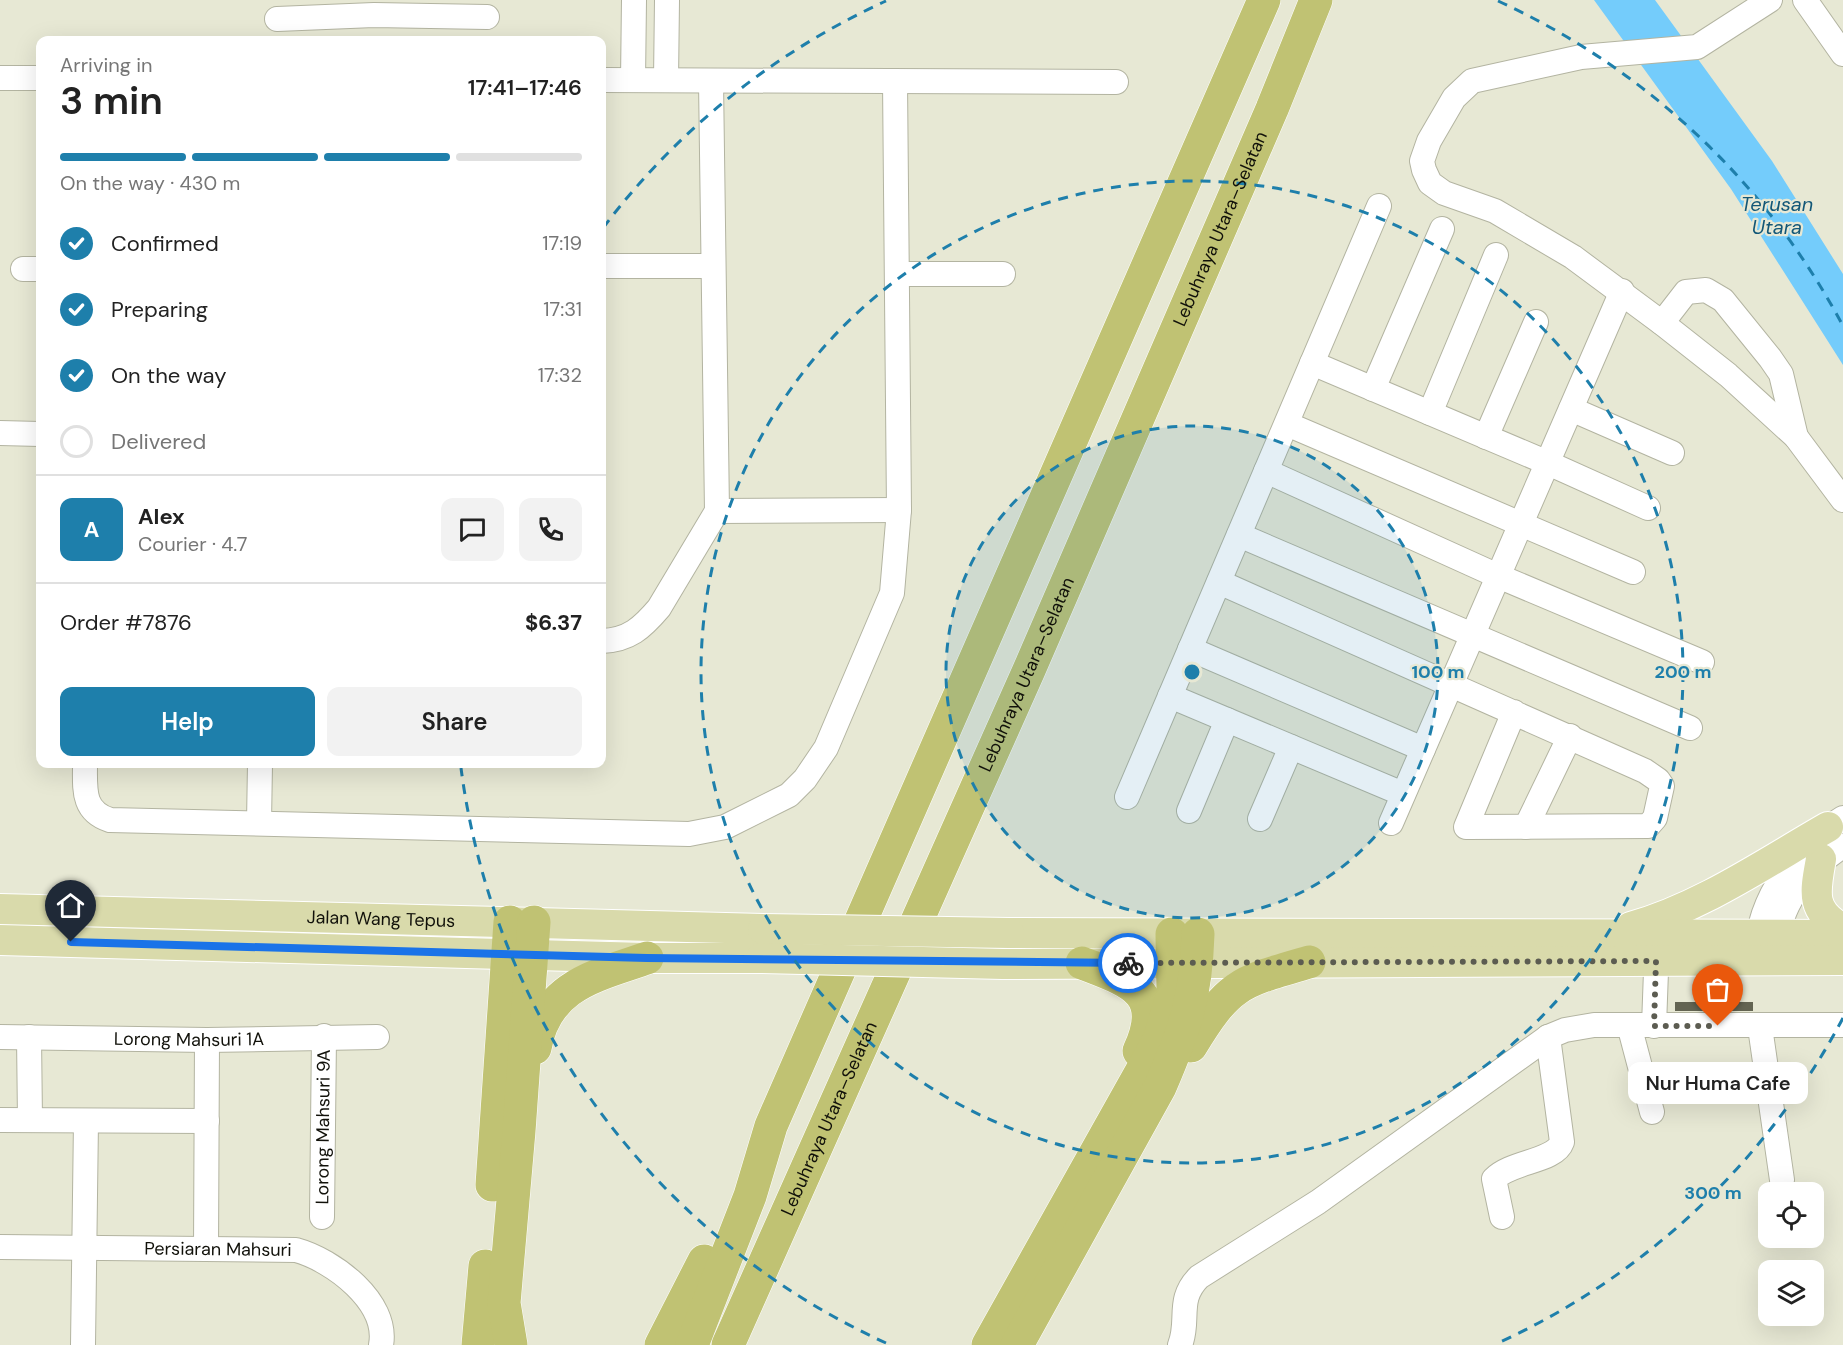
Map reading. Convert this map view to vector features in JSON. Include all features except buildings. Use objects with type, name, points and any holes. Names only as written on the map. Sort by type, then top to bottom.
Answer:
[{"type":"highway","points":[[661,1345],[771,1126],[1264,0]]},
{"type":"highway","name":"Lebuhraya Utara–Selatan","points":[[728,1345],[1168,351],[1272,109],[1316,0]]},
{"type":"highway","points":[[511,1345],[504,1303],[519,1131],[521,938]]},
{"type":"highway","points":[[478,1345],[521,938]]},
{"type":"highway","points":[[988,1345],[1160,1087],[1188,1020],[1185,948]]},
{"type":"highway","points":[[519,1131],[536,1042],[545,1014],[561,995],[585,980],[647,958]]},
{"type":"highway","points":[[1081,1203],[1214,1008],[1232,990],[1256,978],[1309,962]]},
{"type":"highway","points":[[1017,1345],[1081,1203],[1148,1025],[1145,1001],[1136,987],[1082,963]]},
{"type":"highway","points":[[692,1345],[732,1246],[771,1126]]},
{"type":"highway","points":[[748,1345],[791,1206]]},
{"type":"main road","points":[[1834,838],[1816,898],[1821,911],[1830,921],[1843,928]]},
{"type":"main road","points":[[1185,948],[1605,935],[1659,920],[1834,838]]},
{"type":"main road","name":"Jalan Wang Tepus","points":[[8,907],[521,938],[647,958],[761,958],[1003,964],[1082,963],[1185,948]]},
{"type":"main road","name":"Jalan Wang Tepus","points":[[0,940],[521,938],[763,929],[1009,933],[1185,948]]},
{"type":"main road","points":[[1605,935],[1657,948]]},
{"type":"main road","points":[[1767,948],[1843,935]]},
{"type":"main road","points":[[1185,948],[1309,962],[1657,948],[1767,948],[1843,960]]},
{"type":"street","points":[[633,80],[634,0]]},
{"type":"street","points":[[666,80],[667,0]]},
{"type":"street","points":[[1770,0],[1696,47],[1605,54],[1472,81],[1450,104],[1429,141],[1422,161],[1430,183],[1444,192],[1495,211],[1573,257],[1622,291],[1728,375],[1796,437],[1843,500]]},
{"type":"street","points":[[1805,0],[1843,54]]},
{"type":"street","points":[[277,19],[374,8],[487,17]]},
{"type":"street","points":[[0,78],[36,78]]},
{"type":"street","points":[[606,80],[1116,82]]},
{"type":"street","points":[[606,640],[633,635],[647,622],[659,608],[717,511],[711,81]]},
{"type":"street","points":[[85,768],[88,804],[97,816],[110,820],[689,834],[725,828],[789,795],[805,779],[826,747],[892,593],[899,510],[895,81]]},
{"type":"street","points":[[1127,797],[1379,206]]},
{"type":"street","points":[[1373,389],[1442,229]]},
{"type":"street","points":[[1430,413],[1496,255]]},
{"type":"street","points":[[606,266],[713,266]]},
{"type":"street","points":[[897,274],[1003,274]]},
{"type":"street","points":[[1662,323],[1686,292],[1706,290],[1724,300],[1781,374],[1796,437]]},
{"type":"street","points":[[1391,824],[1622,291]]},
{"type":"street","points":[[1486,437],[1536,322]]},
{"type":"street","points":[[1312,363],[1548,463],[1647,508]]},
{"type":"street","points":[[1571,409],[1672,453]]},
{"type":"street","points":[[1287,424],[1633,572]]},
{"type":"street","points":[[0,433],[36,434]]},
{"type":"street","points":[[1266,471],[1498,576],[1702,662]]},
{"type":"street","points":[[717,511],[899,510]]},
{"type":"street","points":[[1239,535],[1690,728]]},
{"type":"street","points":[[1220,582],[1570,736],[1645,771],[1658,780],[1661,793],[1654,818],[1648,826],[1638,828],[1466,827],[1514,712]]},
{"type":"street","points":[[1190,649],[1423,749]]},
{"type":"street","points":[[1170,696],[1403,794]]},
{"type":"street","points":[[1189,811],[1227,720]]},
{"type":"street","points":[[1526,827],[1570,736]]},
{"type":"street","points":[[1260,819],[1291,747]]},
{"type":"street","points":[[259,822],[260,768]]},
{"type":"street","points":[[1767,948],[1777,885],[1790,865],[1834,838]]},
{"type":"street","points":[[1767,948],[1802,881],[1834,838]]},
{"type":"street","points":[[1654,1026],[1657,948]]},
{"type":"street","points":[[1629,1025],[1652,1112]]},
{"type":"street","points":[[1180,1345],[1186,1297],[1190,1286],[1199,1277],[1318,1203],[1548,1037],[1565,1030],[1629,1025],[1760,1027],[1843,1025]]},
{"type":"street","points":[[1760,1027],[1782,1180]]},
{"type":"street","name":"Lorong Mahsuri 1A","points":[[0,1037],[207,1040],[324,1036],[377,1037]]},
{"type":"street","name":"Lorong Mahsuri 9A","points":[[322,1217],[324,1036]]},
{"type":"street","points":[[29,1037],[30,1120]]},
{"type":"street","points":[[1502,1217],[1494,1179],[1510,1168],[1551,1155],[1560,1149],[1562,1142],[1548,1037]]},
{"type":"street","points":[[206,1249],[207,1040]]},
{"type":"street","points":[[0,1120],[207,1121]]},
{"type":"street","points":[[83,1345],[86,1120]]},
{"type":"street","name":"Persiaran Mahsuri","points":[[0,1247],[296,1250],[321,1258],[367,1298],[382,1324],[381,1345]]},
{"type":"water","name":"Terusan Utara","points":[[1594,0],[1655,0],[1772,161],[1843,274],[1843,365],[1731,189]]},
{"type":"way so far","points":[[1128,963],[1656,961],[1654,1026],[1718,1026]]},
{"type":"place","name":"Nur Huma Cafe","points":[[1718,1026]]},
{"type":"route","points":[[71,942],[647,958],[761,958],[1003,964],[1128,963]]}]
